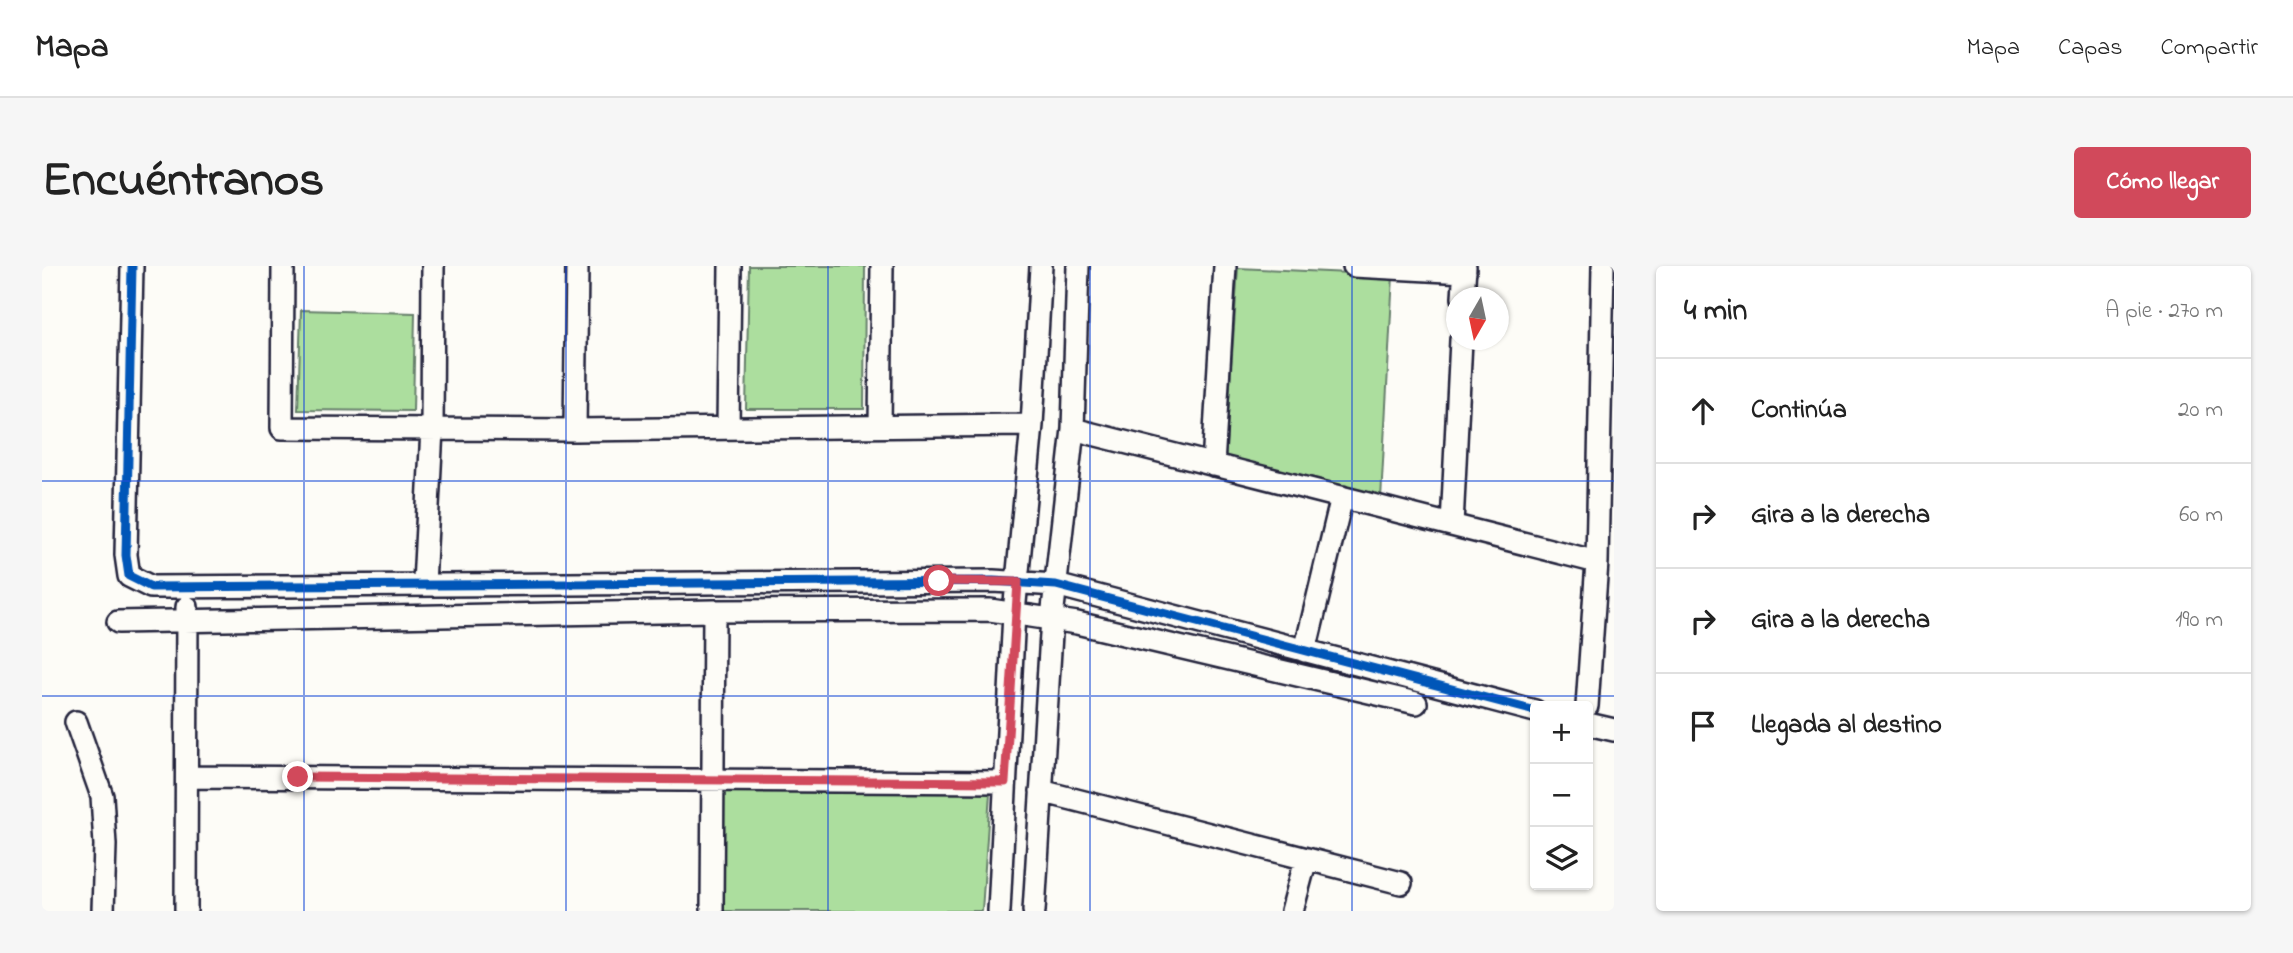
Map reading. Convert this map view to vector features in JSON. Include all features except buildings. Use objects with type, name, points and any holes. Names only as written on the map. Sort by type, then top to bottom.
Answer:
[{"type":"street","points":[[132,266],[125,513],[129,576],[151,587],[1018,582],[1056,585],[1530,710]]},
{"type":"street","points":[[283,266],[282,428],[575,430],[1032,425]]},
{"type":"street","points":[[424,584],[432,429],[433,266]]},
{"type":"street","points":[[575,430],[577,266]]},
{"type":"street","points":[[728,428],[730,266]]},
{"type":"street","points":[[880,426],[882,266]]},
{"type":"street","points":[[999,911],[1014,612],[1032,425],[1041,266]]},
{"type":"street","points":[[1034,911],[1052,618],[1073,429],[1078,266]]},
{"type":"street","points":[[1213,465],[1226,266]]},
{"type":"street","points":[[1354,266],[1465,269],[1464,287]]},
{"type":"street","points":[[1587,701],[1597,562],[1603,266]]},
{"type":"street","points":[[1452,525],[1461,350]]},
{"type":"street","points":[[1073,429],[1597,562]]},
{"type":"street","points":[[1305,651],[1342,497]]},
{"type":"street","points":[[186,911],[187,588]]},
{"type":"street","points":[[712,911],[714,611]]},
{"type":"street","points":[[118,622],[714,611],[1014,612],[1052,618],[1416,703]]},
{"type":"street","points":[[76,722],[102,796],[106,845],[103,911]]},
{"type":"street","points":[[1593,725],[1614,730]]},
{"type":"street","points":[[187,776],[1005,782]]},
{"type":"street","points":[[1041,791],[1401,883]]},
{"type":"street","points":[[1292,911],[1306,859]]},
{"type":"green space","points":[[749,266],[865,266],[864,409],[746,409]]},
{"type":"green space","points":[[1238,268],[1393,275],[1381,499],[1225,458]]},
{"type":"green space","points":[[301,310],[415,313],[413,411],[298,410]]},
{"type":"green space","points":[[722,789],[990,793],[982,911],[723,911]]},
{"type":"cycle path","points":[[132,266],[126,555],[129,576],[151,587],[993,581],[1056,585],[1530,710]]},
{"type":"route","points":[[298,777],[1005,782],[1018,582],[939,581]]}]
